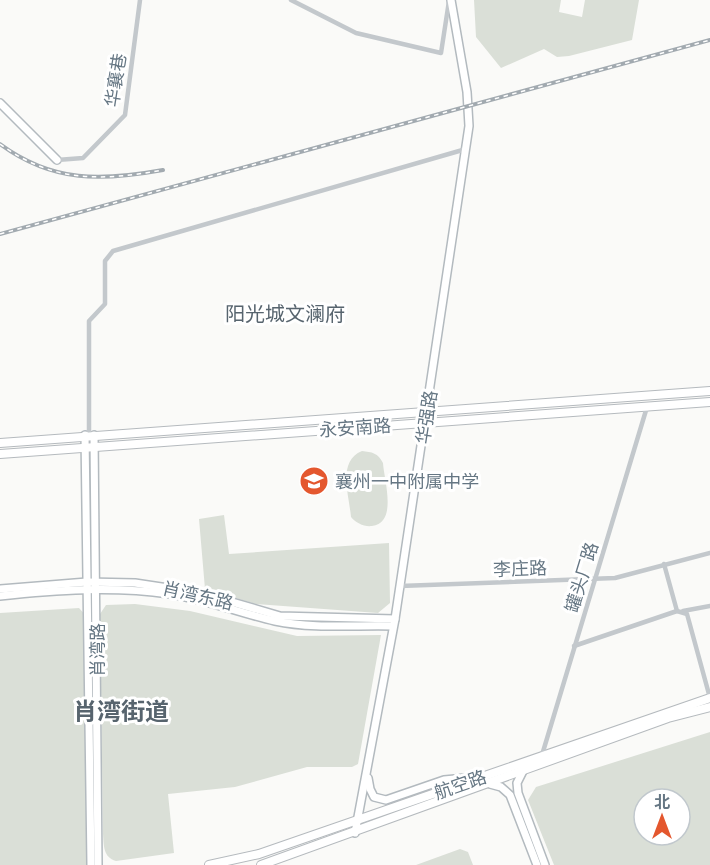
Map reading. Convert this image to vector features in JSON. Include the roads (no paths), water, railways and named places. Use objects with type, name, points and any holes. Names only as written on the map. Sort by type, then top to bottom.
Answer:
[{"type":"main road","name":"永安南路","points":[[0,443],[710,391]]},
{"type":"main road","name":"永安南路","points":[[0,454],[710,402]]},
{"type":"main road","name":"航空路","points":[[209,865],[259,854],[710,698]]},
{"type":"main road","name":"航空路","points":[[261,865],[355,833],[668,718],[710,707]]},
{"type":"street","name":"华襄巷","points":[[57,160],[83,158],[125,115],[140,0]]},
{"type":"street","points":[[291,0],[356,33],[441,53],[450,0]]},
{"type":"street","name":"华强路","points":[[355,833],[400,586],[469,126],[467,92],[450,0]]},
{"type":"street","points":[[0,103],[57,160]]},
{"type":"street","points":[[89,435],[89,321],[105,304],[105,261],[112,251],[466,149]]},
{"type":"street","name":"罐头厂路","points":[[542,755],[647,406]]},
{"type":"street","name":"肖湾路","points":[[89,435],[87,585],[91,865]]},
{"type":"street","name":"肖湾路","points":[[89,447],[96,585],[98,865]]},
{"type":"street","name":"李庄路","points":[[400,586],[615,578],[710,553]]},
{"type":"street","points":[[664,564],[678,612]]},
{"type":"street","name":"肖湾东路","points":[[0,596],[87,585]]},
{"type":"street","name":"肖湾东路","points":[[0,589],[96,585],[169,594],[296,624],[394,622]]},
{"type":"street","points":[[574,646],[678,612],[710,606]]},
{"type":"street","points":[[678,612],[687,614],[710,698]]},
{"type":"street","points":[[367,768],[370,789],[374,797],[386,800],[444,780],[482,776]]},
{"type":"street","points":[[523,771],[517,783],[518,793],[544,865]]},
{"type":"street","points":[[490,784],[501,787],[510,795],[537,865]]},
{"type":"railway","points":[[0,234],[710,40]]},
{"type":"railway","points":[[0,144],[39,166],[78,176],[119,176],[163,170]]},
{"type":"place","name":"襄州一中附属中学","points":[[314,481]]},
{"type":"district","name":"阳光城文澜府","points":[[285,313]]},
{"type":"district","name":"肖湾街道","points":[[121,710]]}]
